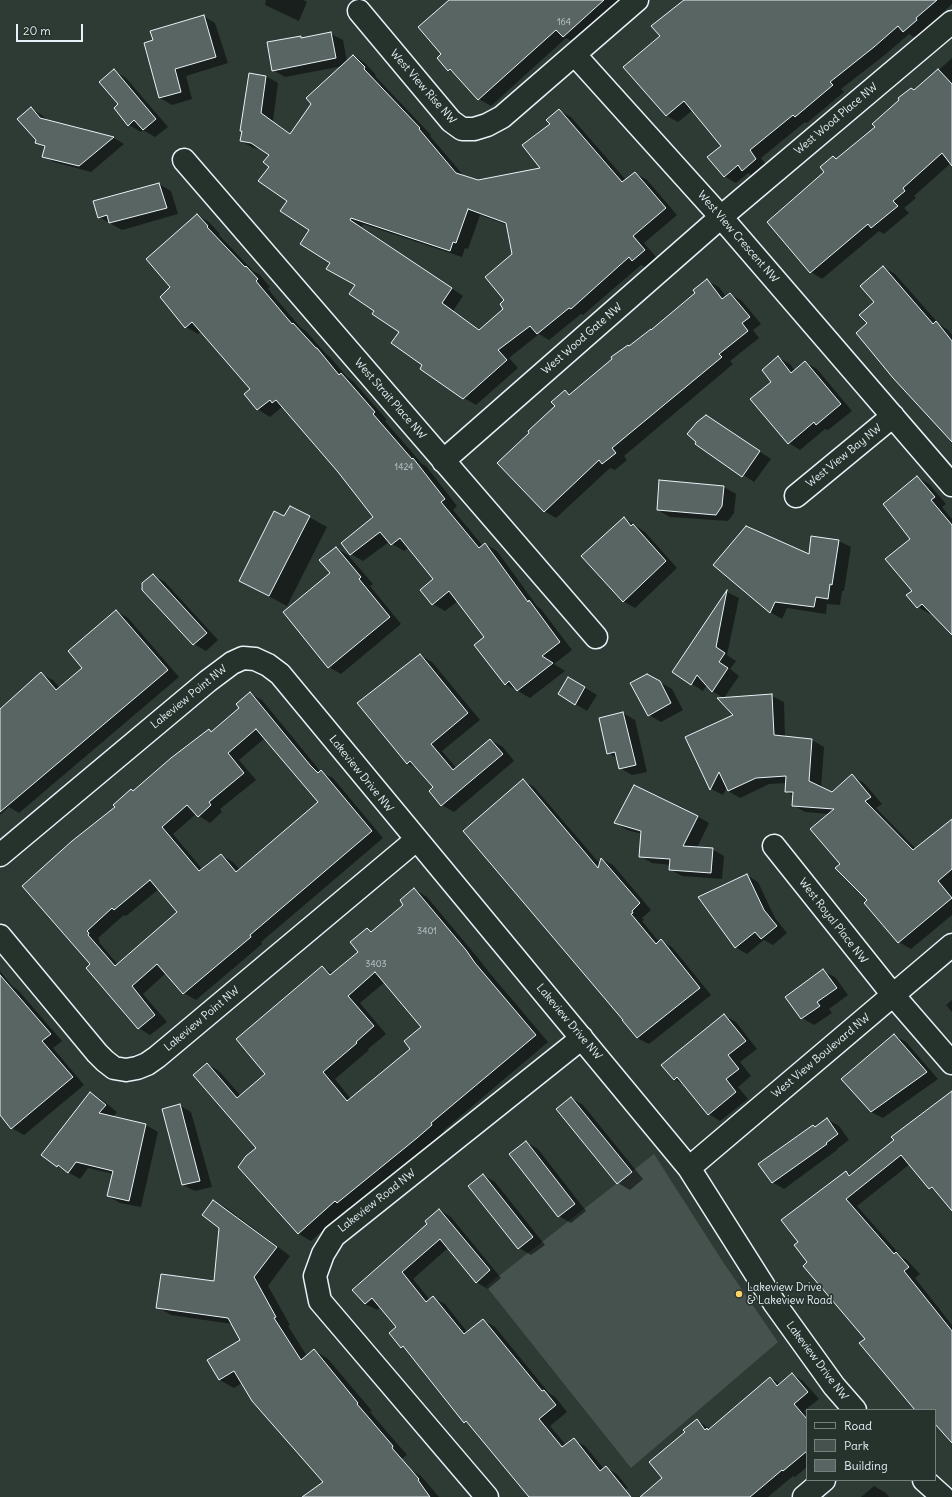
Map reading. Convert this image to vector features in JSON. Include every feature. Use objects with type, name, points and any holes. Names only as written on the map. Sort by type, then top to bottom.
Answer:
[{"type":"street","points":[[575,55],[637,0]]},
{"type":"street","name":"West View Rise NW","points":[[359,11],[451,121],[462,129],[474,129],[487,125],[502,117],[575,55]]},
{"type":"street","name":"West Wood Place NW","points":[[721,217],[952,22]]},
{"type":"street","name":"West View Crescent NW","points":[[575,55],[721,217],[952,485]]},
{"type":"street","name":"West Strait Place NW","points":[[184,160],[596,637]]},
{"type":"street","name":"West Wood Gate NW","points":[[443,461],[721,217]]},
{"type":"street","name":"West View Bay NW","points":[[796,496],[893,416]]},
{"type":"street","name":"Lakeview Point NW","points":[[0,855],[208,680],[232,662],[243,658],[255,659]]},
{"type":"street","name":"Lakeview Drive NW","points":[[255,659],[268,665],[280,674],[689,1168],[775,1304],[834,1386],[854,1409]]},
{"type":"street","name":"Lakeview Point NW","points":[[0,936],[97,1054],[114,1068],[126,1070],[137,1068],[147,1064],[157,1057],[416,840]]},
{"type":"street","name":"West Royal Place NW","points":[[774,846],[893,995],[952,1063]]},
{"type":"street","name":"West View Boulevard NW","points":[[689,1168],[952,945]]},
{"type":"street","name":"Lakeview Road NW","points":[[487,1497],[320,1302],[315,1276],[323,1254],[334,1236],[582,1038]]},
{"type":"street","points":[[804,1497],[823,1481]]},
{"type":"street","points":[[925,1481],[944,1497]]},
{"type":"green space","points":[[654,1154],[723,1262],[778,1342],[631,1468],[486,1286]]},
{"type":"building","points":[[449,0],[604,0],[563,37],[556,30],[478,100],[450,69],[448,71],[437,58],[441,54],[418,27]]},
{"type":"building","points":[[684,0],[937,0],[916,18],[917,20],[903,32],[898,26],[830,82],[833,85],[795,117],[793,115],[750,150],[756,159],[742,171],[738,165],[724,177],[707,157],[721,146],[684,101],[666,116],[623,67],[660,36],[651,26]]},
{"type":"building","points":[[204,15],[216,57],[175,69],[181,92],[159,98],[144,43],[153,40],[150,31]]},
{"type":"building","points":[[331,32],[336,58],[272,71],[267,42],[301,36],[301,38]]},
{"type":"building","points":[[353,55],[365,67],[364,69],[420,128],[419,129],[456,173],[478,180],[540,168],[522,145],[550,124],[546,120],[559,109],[622,182],[635,172],[666,208],[633,236],[645,250],[632,261],[629,257],[571,309],[569,308],[537,334],[530,326],[498,350],[507,360],[463,399],[420,369],[422,365],[391,343],[399,332],[372,314],[374,311],[349,294],[355,285],[326,269],[330,263],[300,244],[309,230],[280,211],[287,201],[258,181],[269,167],[263,162],[269,155],[251,143],[240,141],[242,131],[240,131],[249,73],[266,76],[261,113],[290,134],[311,104],[306,98]],"holes":[[[468,209],[506,223],[512,254],[485,277],[504,300],[500,304],[503,309],[479,330],[442,303],[452,288],[350,220],[351,218],[450,251],[453,242],[456,243]]]},
{"type":"building","points":[[114,69],[156,119],[143,130],[134,120],[128,126],[114,108],[118,104],[99,82]]},
{"type":"building","points":[[938,69],[952,84],[952,166],[942,153],[903,188],[905,191],[893,201],[898,206],[871,228],[868,224],[810,273],[767,222],[824,172],[820,167],[833,156],[836,159],[875,127],[872,124],[899,100],[898,98],[911,88],[914,90]]},
{"type":"building","points":[[31,107],[40,118],[114,137],[79,166],[42,157],[45,146],[35,143],[36,140],[17,119]]},
{"type":"building","points":[[159,183],[167,208],[109,223],[107,215],[98,218],[93,201]]},
{"type":"building","points":[[197,214],[208,226],[207,227],[258,279],[256,281],[292,324],[293,323],[317,348],[339,375],[341,373],[375,412],[373,414],[412,459],[413,458],[445,499],[441,502],[479,548],[485,543],[528,602],[529,600],[560,642],[542,656],[553,663],[517,691],[509,681],[505,685],[474,645],[484,637],[449,591],[432,605],[420,590],[433,579],[400,538],[391,545],[380,532],[350,555],[341,543],[373,517],[338,472],[276,400],[272,403],[270,400],[257,410],[244,394],[250,389],[192,322],[185,328],[160,297],[170,287],[146,259]]},
{"type":"building","points":[[883,266],[933,324],[936,321],[952,341],[952,442],[893,378],[856,333],[867,323],[859,315],[874,302],[860,286]]},
{"type":"building","points":[[707,279],[722,299],[730,293],[750,317],[742,323],[748,331],[719,354],[722,357],[612,448],[616,453],[602,464],[599,460],[544,512],[497,463],[555,406],[551,402],[565,390],[569,395],[612,359],[611,357],[651,330],[695,293],[693,290]]},
{"type":"building","points":[[778,356],[791,373],[805,361],[841,404],[816,425],[814,422],[788,444],[750,399],[771,382],[762,370]]},
{"type":"building","points":[[706,415],[760,451],[742,477],[695,444],[696,442],[687,434],[697,422]]},
{"type":"building","points":[[917,476],[935,497],[931,500],[952,525],[952,635],[922,604],[917,608],[906,595],[912,591],[885,559],[910,539],[883,504]]},
{"type":"building","points":[[659,480],[724,486],[722,506],[716,515],[657,510]]},
{"type":"building","points":[[290,506],[310,516],[269,596],[239,581],[274,511],[284,516]]},
{"type":"building","points":[[624,517],[631,526],[633,524],[666,561],[623,602],[581,556]]},
{"type":"building","points":[[746,526],[809,554],[811,536],[839,540],[832,585],[830,584],[828,599],[816,597],[814,607],[775,602],[770,613],[713,565]]},
{"type":"building","points":[[336,547],[361,577],[359,579],[390,617],[328,668],[283,612],[330,573],[319,560]]},
{"type":"building","points":[[153,574],[207,633],[193,645],[142,590],[142,583]]},
{"type":"building","points":[[727,590],[716,647],[725,653],[719,662],[728,668],[712,692],[697,675],[691,685],[672,672]]},
{"type":"building","points":[[116,610],[168,670],[0,812],[0,709],[41,672],[56,690],[82,668],[68,651]]},
{"type":"building","points":[[420,654],[468,713],[431,744],[453,770],[490,739],[503,754],[441,806],[429,791],[433,787],[410,761],[407,764],[357,703]]},
{"type":"building","points":[[647,674],[660,681],[671,703],[648,716],[630,683]]},
{"type":"building","points":[[568,677],[585,687],[575,705],[558,694]]},
{"type":"building","points":[[250,692],[310,765],[318,773],[321,770],[372,831],[250,935],[251,937],[183,994],[157,964],[132,986],[155,1015],[138,1029],[86,968],[90,964],[22,886],[72,841],[115,807],[113,805],[131,789],[133,791],[171,758],[209,729],[211,732],[239,708],[236,704]],"holes":[[[256,729],[318,802],[236,872],[221,854],[199,871],[162,827],[187,805],[198,817],[211,805],[209,802],[244,773],[228,753]],[[150,880],[177,912],[115,966],[88,935],[89,933],[87,931],[112,908],[114,910]]]},
{"type":"building","points":[[772,694],[774,735],[812,739],[809,781],[832,792],[852,774],[871,797],[865,801],[913,850],[952,819],[952,869],[938,881],[952,898],[898,943],[864,903],[867,900],[835,868],[840,864],[810,829],[834,809],[792,806],[793,792],[785,792],[786,776],[756,778],[728,791],[719,772],[710,790],[685,737],[733,715],[717,698]]},
{"type":"building","points":[[623,712],[636,765],[619,769],[615,752],[607,754],[599,718]]},
{"type":"building","points":[[523,779],[598,868],[601,858],[640,903],[631,914],[656,944],[661,939],[700,988],[637,1038],[463,831]]},
{"type":"building","points":[[634,785],[698,816],[683,846],[713,848],[711,873],[669,870],[670,859],[639,857],[641,831],[614,823]]},
{"type":"building","points":[[747,874],[764,910],[777,926],[761,939],[755,932],[735,948],[698,897]]},
{"type":"building","points":[[414,888],[536,1035],[431,1123],[432,1125],[417,1138],[337,1203],[335,1201],[298,1234],[238,1167],[246,1156],[256,1148],[193,1075],[207,1063],[237,1098],[265,1074],[236,1039],[322,966],[330,975],[358,952],[350,942],[367,928],[371,932],[403,905],[400,900]],"holes":[[[375,972],[421,1027],[404,1041],[410,1049],[347,1101],[323,1072],[357,1043],[356,1042],[374,1026],[348,996]]]},
{"type":"building","points":[[823,969],[837,988],[817,1002],[820,1006],[801,1019],[785,997]]},
{"type":"building","points":[[0,975],[51,1034],[42,1041],[73,1077],[11,1129],[0,1115]]},
{"type":"building","points":[[724,1014],[746,1041],[728,1055],[739,1069],[726,1079],[736,1092],[708,1115],[677,1077],[674,1080],[661,1065]]},
{"type":"building","points":[[894,1034],[927,1072],[871,1112],[841,1079]]},
{"type":"building","points":[[952,1091],[952,1211],[932,1187],[929,1189],[901,1155],[846,1199],[894,1254],[896,1252],[909,1267],[904,1271],[952,1331],[952,1443],[936,1425],[936,1409],[914,1409],[859,1343],[865,1339],[803,1266],[807,1262],[794,1245],[798,1242],[781,1220],[846,1171],[849,1176],[894,1140],[891,1137]]},
{"type":"building","points":[[90,1092],[106,1105],[99,1113],[146,1124],[129,1201],[107,1196],[113,1171],[76,1162],[68,1173],[41,1155]]},
{"type":"building","points":[[571,1097],[632,1172],[617,1184],[556,1109]]},
{"type":"building","points":[[180,1104],[200,1181],[182,1185],[162,1109]]},
{"type":"building","points":[[827,1118],[838,1134],[826,1143],[827,1144],[772,1183],[758,1164],[813,1125],[815,1127]]},
{"type":"building","points":[[526,1141],[575,1204],[558,1217],[509,1154]]},
{"type":"building","points":[[483,1174],[533,1237],[518,1249],[468,1186]]},
{"type":"building","points":[[213,1200],[277,1247],[254,1277],[276,1317],[274,1318],[301,1360],[314,1349],[358,1403],[357,1404],[393,1446],[392,1448],[419,1479],[418,1480],[430,1497],[302,1497],[323,1482],[252,1401],[234,1371],[219,1380],[207,1360],[240,1340],[228,1318],[156,1308],[161,1274],[214,1281],[219,1228],[202,1215]]},
{"type":"building","points":[[439,1209],[490,1270],[476,1283],[440,1239],[402,1272],[426,1302],[433,1296],[464,1334],[483,1319],[542,1391],[544,1390],[556,1405],[539,1419],[562,1447],[574,1438],[600,1471],[606,1466],[631,1497],[529,1497],[466,1421],[464,1423],[403,1346],[401,1348],[389,1333],[396,1327],[372,1298],[365,1304],[352,1290],[427,1224],[425,1221]]},
{"type":"building","points":[[792,1373],[808,1392],[794,1404],[806,1418],[806,1452],[783,1471],[782,1470],[750,1497],[640,1497],[662,1478],[649,1462],[685,1432],[683,1430],[697,1419],[705,1430],[707,1428],[708,1430],[770,1377],[777,1386]]},
{"type":"place","name":"Lakeview Drive & Lakeview Road","points":[[739,1294]]}]
